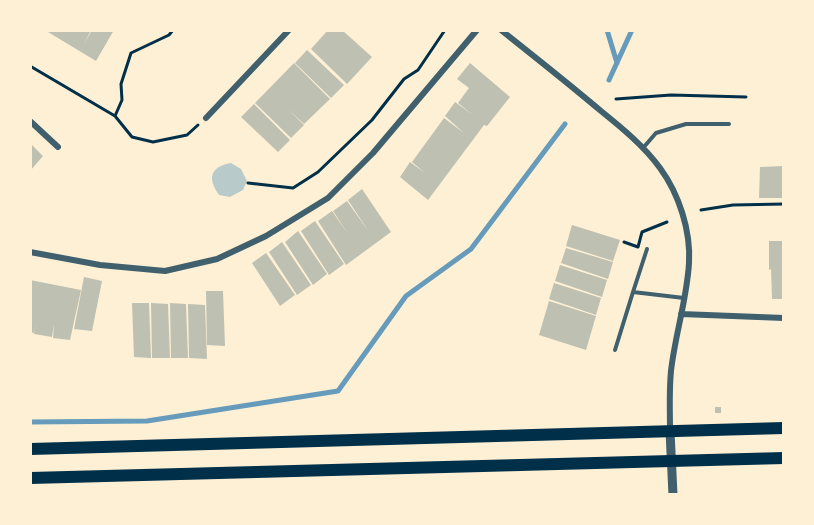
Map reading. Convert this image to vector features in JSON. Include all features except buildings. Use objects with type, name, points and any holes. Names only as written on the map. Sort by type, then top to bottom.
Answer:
[{"type":"main road","points":[[30,449],[784,428]]},
{"type":"main road","points":[[30,478],[784,458]]},
{"type":"street","points":[[206,118],[289,30]]},
{"type":"street","points":[[30,252],[100,265],[165,271],[217,259],[266,236],[328,198],[374,153],[477,30]]},
{"type":"street","points":[[501,30],[643,148],[661,169],[681,209],[687,234],[689,259],[685,298],[671,370],[670,430],[673,495]]},
{"type":"street","points":[[30,121],[57,147]]},
{"type":"street","points":[[681,314],[784,318]]},
{"type":"lane","points":[[643,148],[656,133],[686,124],[729,124]]},
{"type":"lane","points":[[615,350],[646,249]]},
{"type":"lane","points":[[633,292],[685,298]]},
{"type":"path","points":[[115,116],[122,100],[121,84],[131,53],[169,35],[173,30]]},
{"type":"path","points":[[248,183],[293,188],[318,172],[372,120],[404,79],[418,70],[445,30]]},
{"type":"path","points":[[30,66],[115,116],[132,137],[153,142],[187,135],[206,118]]},
{"type":"path","points":[[616,99],[671,95],[746,97]]},
{"type":"path","points":[[701,210],[733,205],[784,204]]},
{"type":"path","points":[[624,242],[638,247],[642,232],[667,222]]},
{"type":"shaded area","points":[[231,163],[241,169],[247,181],[243,190],[230,197],[219,195],[213,183],[213,174],[219,167]]},
{"type":"waterway","points":[[607,30],[617,63]]},
{"type":"waterway","points":[[609,80],[632,30]]},
{"type":"waterway","points":[[30,422],[147,421],[338,391],[406,296],[471,249],[565,124]]}]
